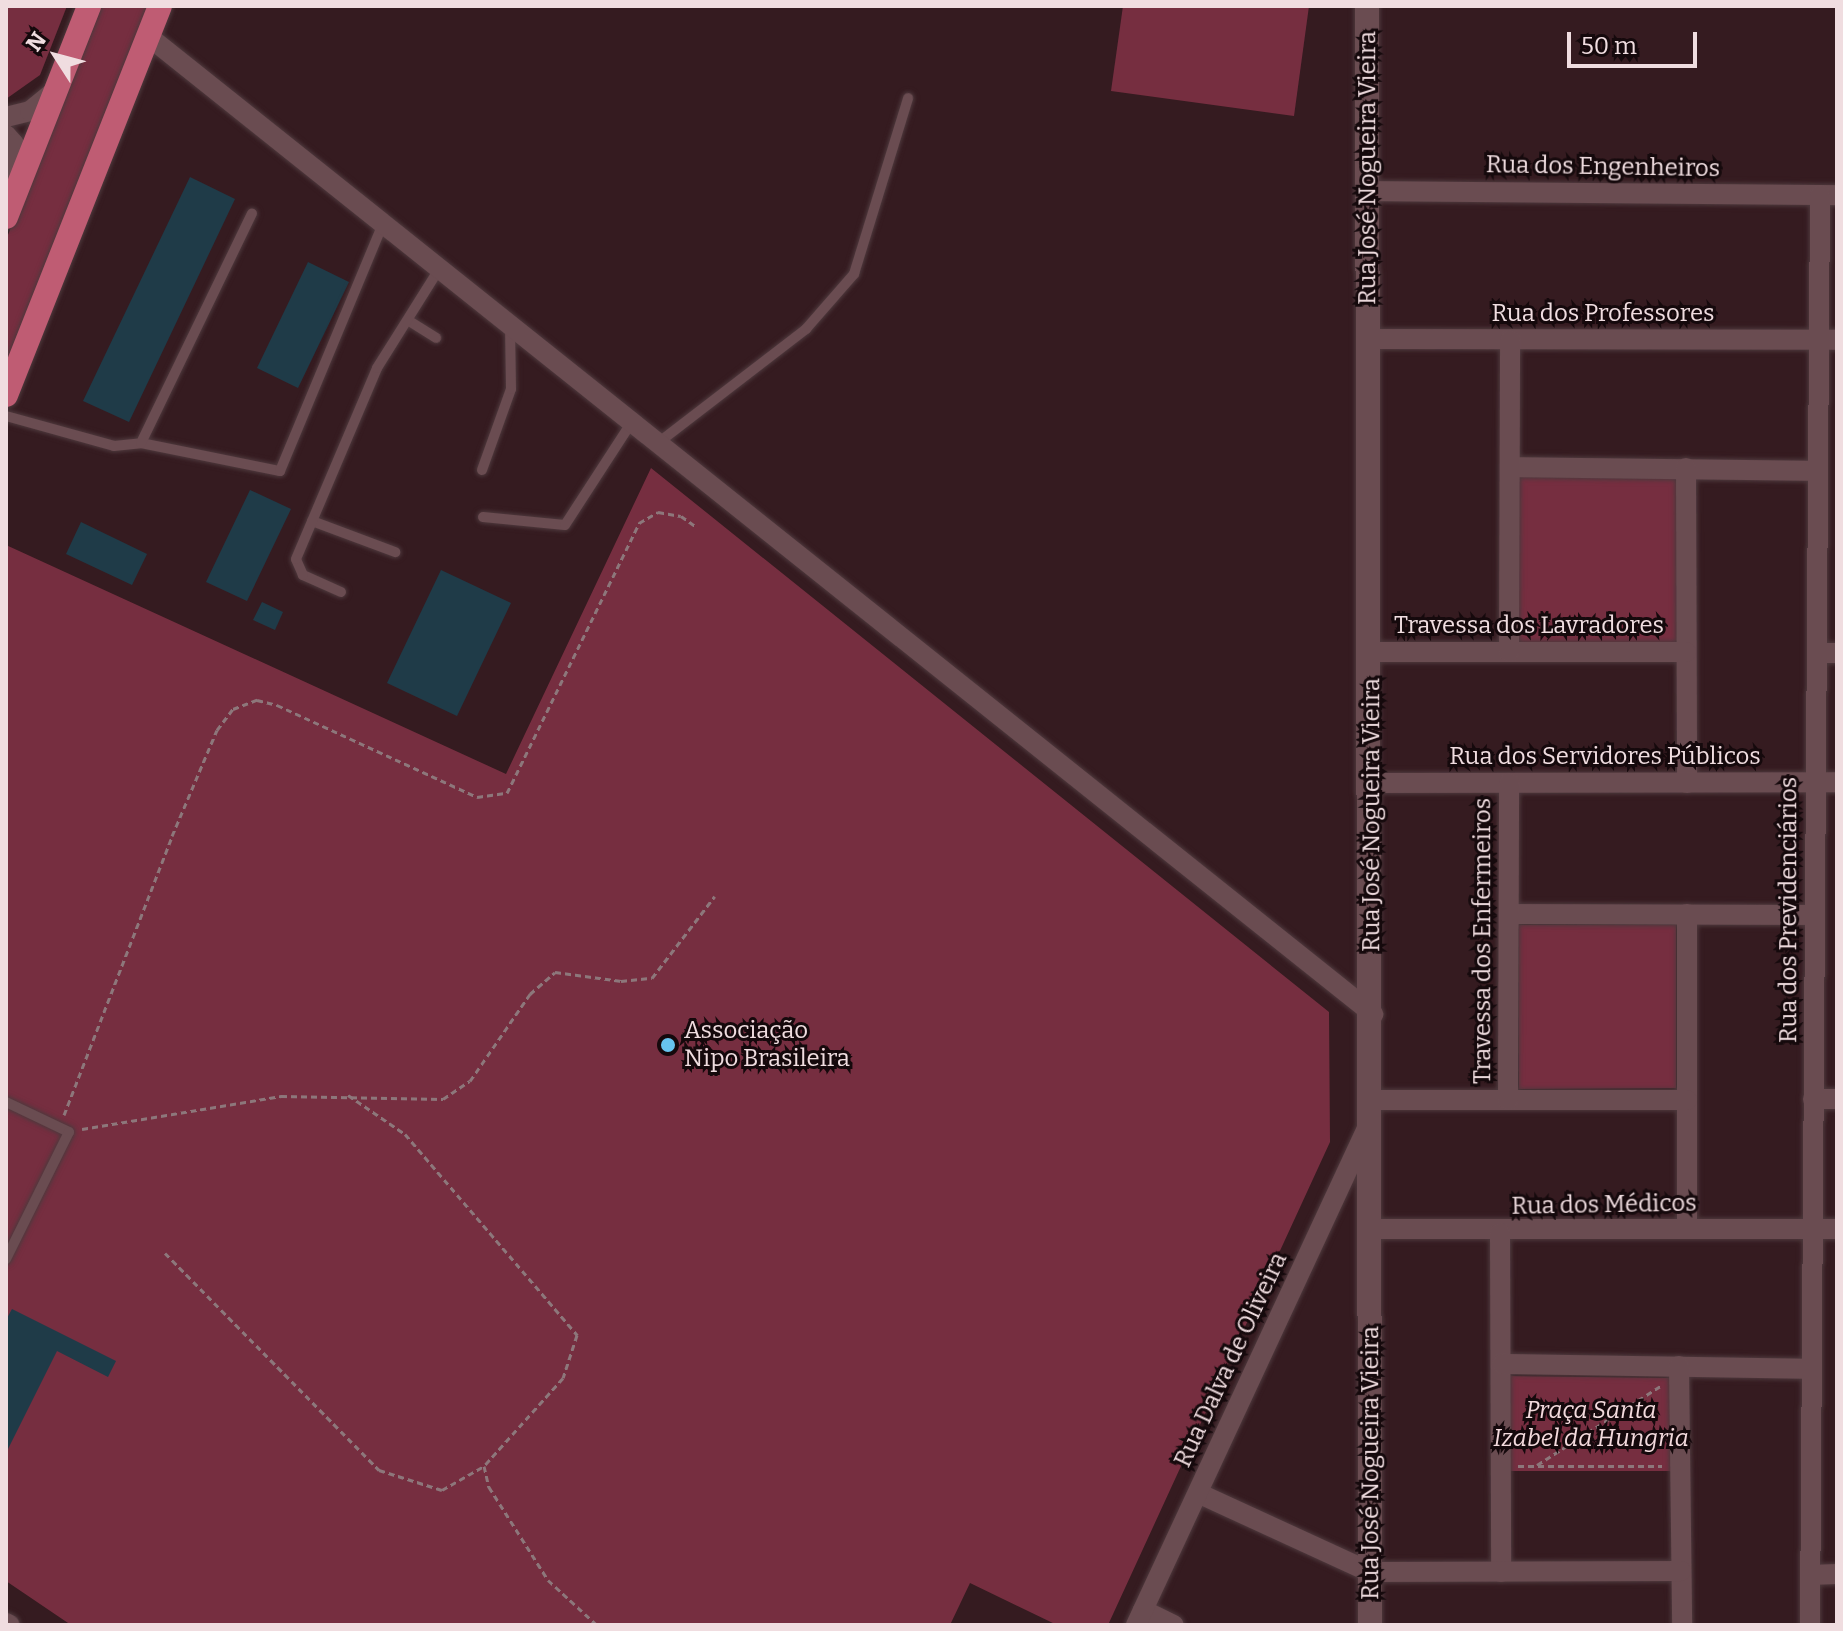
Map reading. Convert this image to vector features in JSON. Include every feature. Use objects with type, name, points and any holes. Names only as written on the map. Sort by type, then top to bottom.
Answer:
[{"type":"main road","points":[[6,217],[89,6]]},
{"type":"main road","points":[[6,395],[160,6]]},
{"type":"street","name":"Rua José Nogueira Vieira","points":[[1367,6],[1373,783],[1370,1625]]},
{"type":"street","points":[[148,36],[1373,1014]]},
{"type":"street","points":[[6,117],[30,111],[55,91]]},
{"type":"street","points":[[6,135],[14,144],[19,185]]},
{"type":"street","name":"Rua dos Engenheiros","points":[[1368,191],[1828,195]]},
{"type":"street","name":"Rua dos Previdenciários","points":[[1810,1625],[1816,782],[1827,653],[1818,471],[1828,340],[1828,195]]},
{"type":"street","name":"Rua dos Professores","points":[[1369,339],[1828,340]]},
{"type":"street","points":[[1509,652],[1510,340]]},
{"type":"street","points":[[1510,467],[1818,471]]},
{"type":"street","points":[[1686,468],[1687,783]]},
{"type":"street","name":"Travessa dos Lavradores","points":[[1372,652],[1686,652]]},
{"type":"street","name":"Rua dos Servidores Públicos","points":[[1373,783],[1837,782]]},
{"type":"street","name":"Travessa dos Enfermeiros","points":[[1508,1100],[1509,783]]},
{"type":"street","points":[[1509,914],[1815,915]]},
{"type":"street","points":[[1687,914],[1687,1229]]},
{"type":"street","points":[[1813,1099],[1837,1099]]},
{"type":"street","points":[[1372,1108],[1508,1100],[1687,1100]]},
{"type":"street","name":"Rua Dalva de Oliveira","points":[[1140,1617],[1372,1108]]},
{"type":"street","name":"Rua dos Médicos","points":[[1372,1229],[1500,1233],[1837,1229]]},
{"type":"street","points":[[1500,1233],[1501,1572]]},
{"type":"street","points":[[1502,1364],[1811,1369]]},
{"type":"street","points":[[1679,1366],[1682,1625]]},
{"type":"street","points":[[1198,1493],[1370,1572],[1681,1571]]},
{"type":"street","points":[[1810,1575],[1837,1574]]},
{"type":"street","points":[[1140,1617],[1174,1625]]},
{"type":"lane","points":[[658,443],[806,329],[854,274],[908,98]]},
{"type":"lane","points":[[141,443],[252,213]]},
{"type":"lane","points":[[6,416],[114,446],[141,443],[280,471],[383,224]]},
{"type":"lane","points":[[341,592],[298,569],[296,559],[377,368],[439,269]]},
{"type":"lane","points":[[409,321],[436,338]]},
{"type":"lane","points":[[482,470],[511,389],[509,325]]},
{"type":"lane","points":[[483,517],[565,525],[632,422]]},
{"type":"lane","points":[[312,521],[395,552]]},
{"type":"lane","points":[[6,1102],[69,1132],[6,1259]]},
{"type":"path","points":[[697,527],[681,516],[658,512],[639,523],[518,782],[507,793],[477,797],[277,705],[257,700],[233,709],[217,730],[172,836],[63,1111],[69,1132],[212,1105],[345,1094],[443,1099],[470,1081],[530,994],[555,972],[652,978],[715,896]]},
{"type":"path","points":[[165,1253],[379,1470],[442,1490],[484,1466],[563,1378],[577,1335],[475,1208],[405,1134],[345,1094]]},
{"type":"path","points":[[1653,1382],[1662,1385]]},
{"type":"path","points":[[1662,1385],[1665,1394]]},
{"type":"path","points":[[1536,1466],[1662,1385]]},
{"type":"path","points":[[1664,1451],[1664,1481]]},
{"type":"path","points":[[1518,1452],[1518,1466],[1664,1466]]},
{"type":"path","points":[[484,1466],[489,1487],[548,1580],[597,1625]]},
{"type":"green space","points":[[6,6],[67,6],[40,75],[6,99]]},
{"type":"green space","points":[[97,6],[149,6],[6,369],[6,240]]},
{"type":"green space","points":[[1123,6],[1309,6],[1294,116],[1111,91]]},
{"type":"green space","name":"Associação Nipo Brasileira","points":[[651,468],[1329,1012],[1330,1142],[1108,1625],[1057,1625],[970,1583],[950,1625],[71,1625],[6,1581],[6,545],[506,774]]},
{"type":"green space","points":[[1519,477],[1677,478],[1677,643],[1518,642]]},
{"type":"green space","points":[[1519,925],[1676,925],[1676,1088],[1519,1089]]},
{"type":"green space","name":"Praça Santa Izabel da Hungria","points":[[1510,1376],[1670,1378],[1672,1471],[1511,1471]]},
{"type":"building","points":[[190,177],[235,199],[129,422],[83,401]]},
{"type":"building","points":[[308,262],[349,282],[298,388],[257,368]]},
{"type":"building","points":[[250,490],[291,509],[247,601],[206,582]]},
{"type":"building","points":[[81,522],[147,554],[132,585],[66,554]]},
{"type":"building","points":[[441,570],[511,603],[457,716],[387,683]]},
{"type":"building","points":[[262,602],[283,612],[275,630],[253,620]]},
{"type":"building","points":[[12,1309],[116,1361],[108,1377],[57,1351],[6,1453],[6,1320]]},
{"type":"place","name":"Associação Nipo Brasileira","points":[[668,1045]]}]
